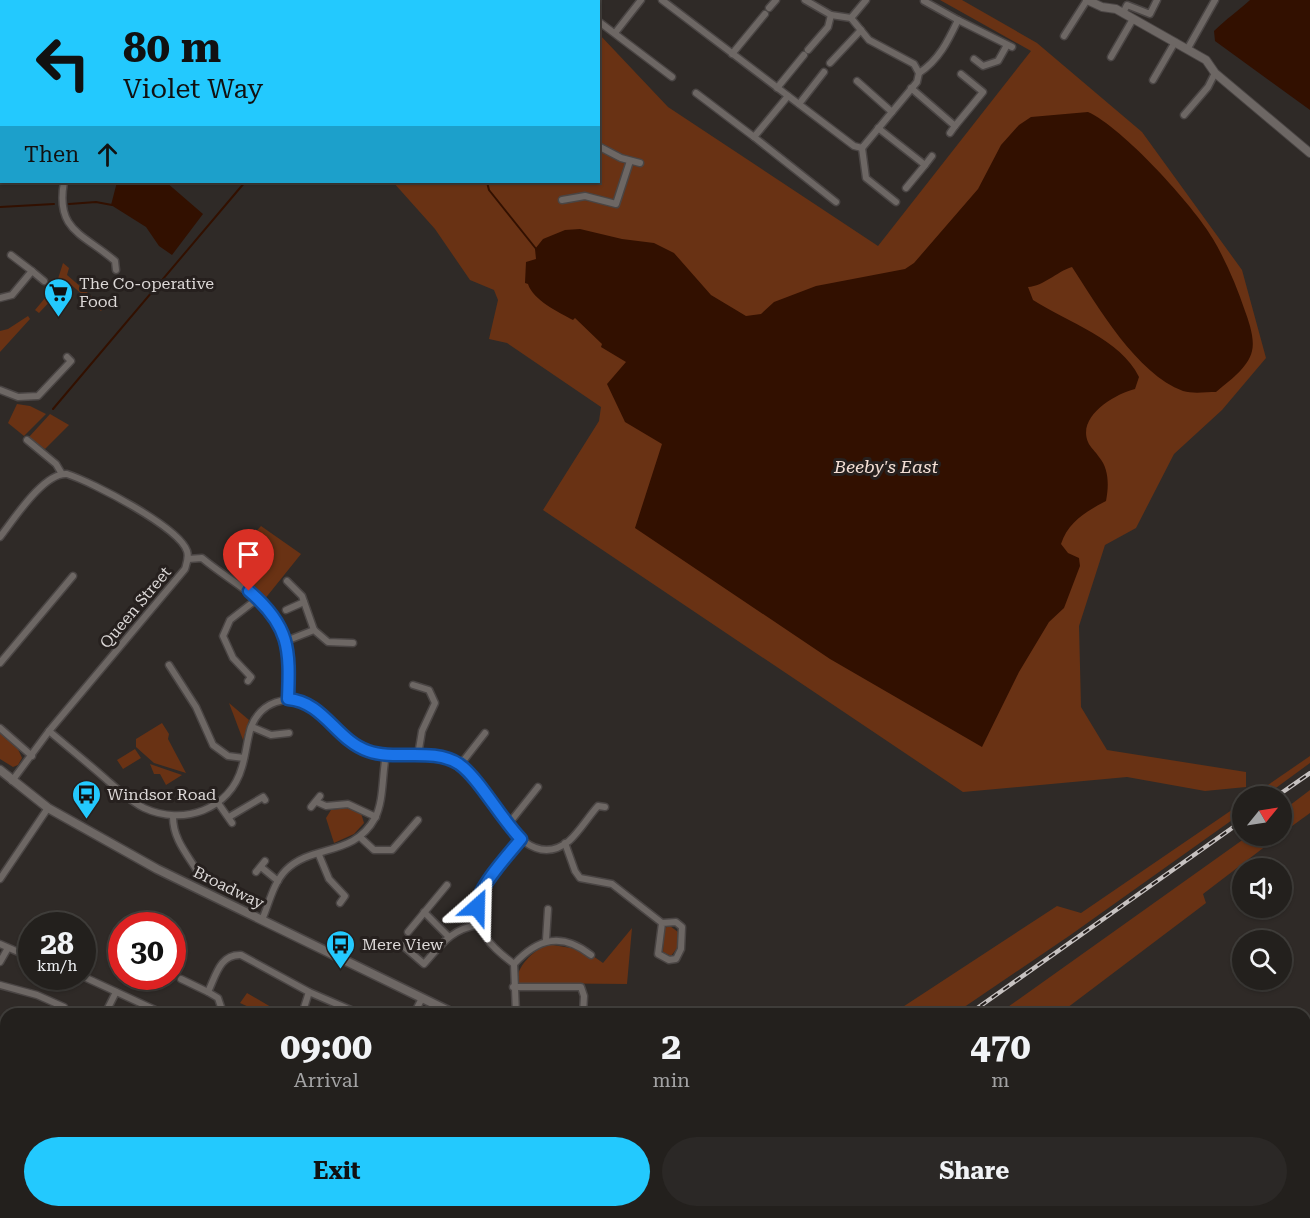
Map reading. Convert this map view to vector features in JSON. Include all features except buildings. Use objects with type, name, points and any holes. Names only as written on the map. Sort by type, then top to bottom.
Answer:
[{"type":"main road","name":"Broadway","points":[[0,770],[48,808],[157,869],[440,1008]]},
{"type":"street","points":[[615,33],[641,0]]},
{"type":"street","points":[[662,0],[854,146],[862,148]]},
{"type":"street","points":[[770,8],[776,0]]},
{"type":"street","points":[[805,0],[831,15],[851,18],[869,40],[914,64],[919,73]]},
{"type":"street","points":[[851,18],[866,0]]},
{"type":"street","points":[[1064,36],[1087,0],[1123,13],[1206,60],[1215,73],[1310,153]]},
{"type":"street","points":[[1120,0],[1150,14],[1157,0]]},
{"type":"street","points":[[1188,48],[1215,0]]},
{"type":"street","points":[[924,1],[1010,46],[998,61],[983,66],[974,59]]},
{"type":"street","points":[[1123,13],[1127,5]]},
{"type":"street","points":[[732,54],[765,14]]},
{"type":"street","points":[[777,88],[828,27],[831,15]]},
{"type":"street","points":[[1111,57],[1133,19]]},
{"type":"street","points":[[896,202],[866,178],[862,148],[911,88],[919,73],[931,65],[938,56],[958,20]]},
{"type":"street","points":[[600,22],[672,77]]},
{"type":"street","points":[[830,63],[861,30]]},
{"type":"street","points":[[1153,80],[1175,42]]},
{"type":"street","points":[[798,104],[824,72]]},
{"type":"street","points":[[1184,115],[1208,87],[1215,73]]},
{"type":"street","points":[[950,133],[983,92],[961,74]]},
{"type":"street","points":[[857,81],[892,112]]},
{"type":"street","points":[[911,88],[955,126]]},
{"type":"street","points":[[696,93],[836,202]]},
{"type":"street","points":[[754,137],[788,96]]},
{"type":"street","points":[[878,128],[925,165]]},
{"type":"street","points":[[600,147],[630,161],[640,163]]},
{"type":"street","points":[[906,189],[932,156]]},
{"type":"street","points":[[562,200],[585,196],[616,204],[630,161]]},
{"type":"street","points":[[64,183],[62,194],[65,219],[78,235],[115,261],[123,260]]},
{"type":"street","points":[[11,255],[44,281]]},
{"type":"street","points":[[115,261],[116,270]]},
{"type":"street","points":[[0,298],[12,294],[32,271]]},
{"type":"street","points":[[0,390],[15,396],[28,398],[38,396],[71,361],[67,357]]},
{"type":"street","points":[[0,537],[45,482],[62,474],[56,464],[27,440]]},
{"type":"street","name":"Queen Street","points":[[12,781],[49,731],[185,568],[188,559],[183,543],[159,522],[72,476],[62,474]]},
{"type":"street","points":[[188,559],[202,558],[257,599],[286,640],[288,699]]},
{"type":"street","points":[[0,663],[73,576]]},
{"type":"street","points":[[287,581],[298,591],[314,630],[328,642],[353,643]]},
{"type":"street","points":[[251,677],[232,658],[223,636],[230,620],[257,599]]},
{"type":"street","points":[[286,610],[304,602]]},
{"type":"street","points":[[286,640],[314,630]]},
{"type":"street","points":[[169,665],[196,707],[213,745],[228,756],[244,758]]},
{"type":"street","points":[[413,685],[429,690],[435,703],[432,715],[422,731],[418,755]]},
{"type":"street","points":[[49,731],[136,804],[157,814],[173,817],[199,813],[218,803],[235,782],[252,727],[267,707],[288,699],[313,707],[358,747],[386,755],[434,756],[460,765],[507,825],[521,839],[542,850],[565,843],[597,806],[605,807]]},
{"type":"street","points":[[252,727],[271,735],[286,735]]},
{"type":"street","points":[[0,728],[32,756]]},
{"type":"street","points":[[460,765],[485,733]]},
{"type":"street","points":[[262,920],[278,881],[293,865],[361,838],[376,817],[386,755]]},
{"type":"street","points":[[507,825],[538,787]]},
{"type":"street","points":[[218,803],[231,820],[263,797],[265,800]]},
{"type":"street","points":[[316,802],[326,806],[348,804],[376,817]]},
{"type":"street","points":[[0,879],[48,808]]},
{"type":"street","points":[[173,817],[173,829],[188,861],[196,869]]},
{"type":"street","points":[[361,838],[374,850],[392,850],[419,819]]},
{"type":"street","points":[[514,964],[489,943],[478,925],[476,901],[521,839]]},
{"type":"street","points":[[565,843],[574,872],[580,878],[612,884],[662,923],[676,922],[682,927],[681,949],[676,959],[669,960],[658,954],[662,923]]},
{"type":"street","points":[[319,855],[328,879],[345,896],[340,903]]},
{"type":"street","points":[[261,867],[278,881]]},
{"type":"street","points":[[408,932],[447,885]]},
{"type":"street","points":[[546,940],[548,909]]},
{"type":"street","points":[[424,912],[448,936]]},
{"type":"street","points":[[402,945],[424,964],[448,936],[466,927],[478,925]]},
{"type":"street","points":[[515,1008],[514,964],[536,945],[546,940],[575,944],[591,955]]},
{"type":"street","points":[[0,944],[18,952]]},
{"type":"street","points":[[0,962],[8,948]]},
{"type":"street","points":[[208,992],[223,960],[231,955],[242,955],[309,992],[346,1008]]},
{"type":"street","points":[[186,981],[218,998],[221,1008]]},
{"type":"street","points":[[96,983],[151,1008]]},
{"type":"street","points":[[0,986],[37,995],[64,1007]]},
{"type":"street","points":[[513,987],[581,987],[584,996],[583,1008]]},
{"type":"street","points":[[108,1008],[116,992]]},
{"type":"street","points":[[304,1008],[309,992]]},
{"type":"street","points":[[417,1008],[421,1000]]},
{"type":"shaded area","name":"Beeby's East","points":[[940,0],[962,0],[1037,43],[1142,132],[1242,270],[1266,358],[1222,410],[1174,454],[1136,528],[1105,545],[1079,626],[1081,707],[1107,750],[1246,772],[1246,786],[1205,791],[1127,777],[963,792],[543,510],[599,421],[601,407],[507,343],[489,339],[498,300],[494,290],[470,280],[435,229],[394,183],[600,183],[600,35],[668,107],[878,246],[1031,51]]},
{"type":"shaded area","points":[[63,263],[69,268],[67,275],[104,307],[101,311],[68,282],[39,313],[35,310],[56,285]]},
{"type":"shaded area","points":[[28,316],[30,319],[0,352],[0,331],[8,329]]},
{"type":"shaded area","points":[[17,404],[30,406],[46,414],[24,436],[8,423]]},
{"type":"shaded area","points":[[50,414],[69,425],[45,449],[29,437]]},
{"type":"shaded area","points":[[261,526],[301,554],[264,600],[236,580],[247,565],[234,556]]},
{"type":"shaded area","points":[[229,703],[249,720],[243,740]]},
{"type":"shaded area","points":[[162,723],[186,773],[154,763],[136,747],[136,739]]},
{"type":"shaded area","points":[[0,733],[18,749],[22,758],[18,765],[13,767],[0,759]]},
{"type":"shaded area","points":[[135,749],[141,758],[123,769],[117,760]]},
{"type":"shaded area","points":[[1310,756],[1310,763],[1279,786],[1266,786]]},
{"type":"shaded area","points":[[150,764],[182,775],[166,785],[160,774],[154,774]]},
{"type":"shaded area","points":[[1310,790],[1310,813],[1292,826],[1292,804]]},
{"type":"shaded area","points":[[346,808],[361,813],[364,823],[354,834],[334,843],[326,818],[331,810]]},
{"type":"shaded area","points":[[1232,810],[1232,820],[963,1008],[901,1008],[1057,906],[1081,913]]},
{"type":"shaded area","points":[[1234,846],[1266,846],[1250,858],[1232,858],[1232,872],[1203,894],[1206,903],[1067,1008],[1006,1008]]},
{"type":"shaded area","points":[[670,926],[678,932],[677,948],[671,956],[663,952],[664,928]]},
{"type":"shaded area","points":[[632,928],[627,984],[516,983],[519,971],[526,960],[547,944],[577,949],[590,959],[593,956],[603,963]]},
{"type":"shaded area","points":[[247,993],[271,1007],[251,1008],[240,1003]]},
{"type":"water","points":[[1250,0],[1310,0],[1310,110],[1215,41],[1214,31]]},
{"type":"water","name":"Beeby's East","points":[[1088,112],[1102,120],[1137,150],[1174,188],[1204,225],[1231,274],[1251,331],[1252,351],[1242,369],[1216,392],[1183,391],[1150,370],[1135,355],[1106,319],[1072,267],[1039,284],[1028,287],[1033,300],[1092,332],[1120,352],[1139,377],[1135,389],[1108,401],[1088,423],[1086,432],[1088,442],[1106,472],[1108,483],[1106,501],[1073,523],[1064,536],[1061,544],[1068,553],[1079,558],[1080,566],[1064,608],[1049,622],[1019,672],[982,747],[830,659],[635,528],[662,444],[625,422],[607,384],[626,362],[601,347],[602,344],[575,318],[573,320],[560,313],[535,295],[525,283],[526,262],[536,259],[535,249],[543,239],[565,230],[580,229],[622,239],[654,243],[674,253],[711,295],[746,316],[761,314],[774,302],[816,286],[905,269],[914,263],[978,189],[1001,145],[1019,125],[1031,117]]},
{"type":"water","points":[[117,183],[167,183],[203,214],[172,255],[159,246],[146,227],[111,205]]},
{"type":"waterway","points":[[53,409],[244,183]]},
{"type":"waterway","points":[[487,183],[489,190],[537,250]]},
{"type":"waterway","points":[[69,204],[96,202],[112,205]]},
{"type":"waterway","points":[[0,207],[54,204]]},
{"type":"railway","points":[[1291,786],[1310,773]]},
{"type":"railway","points":[[977,1008],[1232,828]]},
{"type":"place","name":"The Co-operative Food","points":[[58,318]]},
{"type":"place","name":"Windsor Road","points":[[86,820]]},
{"type":"place","name":"Mere View","points":[[341,970]]},
{"type":"route","points":[[249,591],[266,608],[286,640],[289,654],[288,699],[296,699],[313,707],[358,747],[367,751],[386,755],[434,756],[460,765],[507,825],[521,839],[485,886],[476,901],[477,907]]}]
